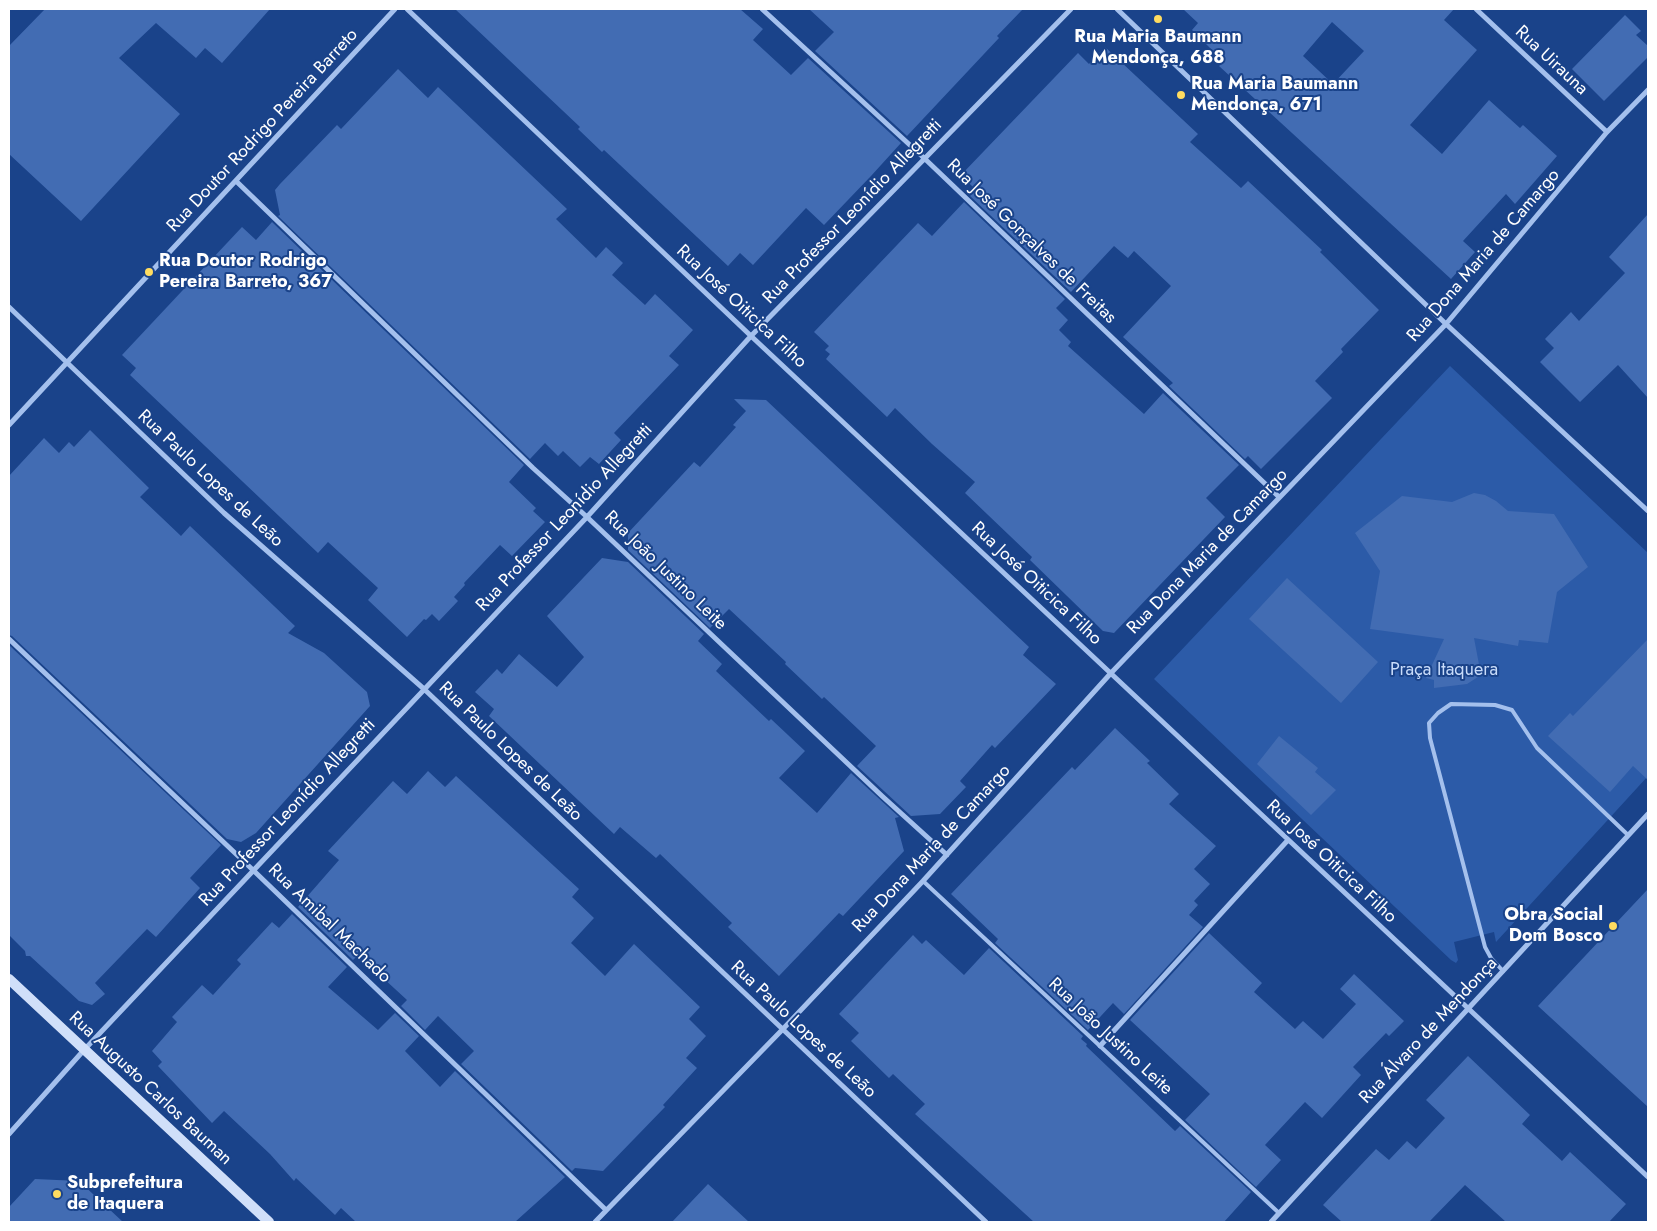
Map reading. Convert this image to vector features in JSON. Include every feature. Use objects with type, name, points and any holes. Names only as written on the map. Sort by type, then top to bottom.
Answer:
[{"type":"main road","name":"Rua Augusto Carlos Bauman","points":[[9,979],[269,1222]]},
{"type":"street","name":"Rua Doutor Rodrigo Pereira Barreto","points":[[9,425],[395,9]]},
{"type":"street","name":"Rua José Oiticica Filho","points":[[407,9],[751,336],[1648,1177]]},
{"type":"street","name":"Rua José Gonçalves de Freitas","points":[[762,9],[924,158],[1279,497]]},
{"type":"street","name":"Rua Professor Leonídio Allegretti","points":[[9,1134],[84,1050],[587,516],[751,336],[1071,9]]},
{"type":"street","points":[[1117,9],[1446,324],[1648,511]]},
{"type":"street","name":"Rua Uirauna","points":[[1476,9],[1607,132]]},
{"type":"street","name":"Rua Dona Maria de Camargo","points":[[595,1222],[782,1030],[947,855],[1111,673],[1446,324],[1607,132],[1648,90]]},
{"type":"street","name":"Rua João Justino Leite","points":[[236,181],[525,461],[587,516],[882,796],[947,855]]},
{"type":"street","name":"Rua Paulo Lopes de Leão","points":[[9,307],[224,514],[424,689],[986,1222]]},
{"type":"street","name":"Rua Amibal Machado","points":[[9,639],[254,871],[606,1210]]},
{"type":"street","name":"Rua Álvaro de Mendonça","points":[[1271,1222],[1648,814]]},
{"type":"street","points":[[1100,1046],[1288,840]]},
{"type":"lane","points":[[1503,971],[1491,958],[1485,947],[1430,738],[1429,723],[1438,713],[1451,704],[1495,705],[1512,710],[1537,748],[1628,835]]},
{"type":"lane","name":"Rua João Justino Leite","points":[[923,881],[1279,1213]]},
{"type":"green space","name":"Praça Itaquera","points":[[1450,366],[1648,553],[1648,776],[1496,942],[1494,932],[1454,942],[1458,960],[1456,963],[1154,679]]},
{"type":"building","points":[[45,9],[270,9],[222,63],[205,48],[196,58],[156,23],[119,58],[180,114],[81,221],[9,154],[9,46]]},
{"type":"building","points":[[455,9],[740,9],[763,29],[753,40],[791,75],[808,58],[901,143],[824,225],[806,208],[753,265],[740,253],[728,266],[604,150],[602,152],[578,129],[580,127]]},
{"type":"building","points":[[809,9],[1023,9],[997,36],[999,38],[907,136],[815,51],[834,32]]},
{"type":"building","points":[[1183,9],[1454,9],[1444,20],[1477,50],[1410,125],[1442,154],[1489,100],[1520,128],[1523,125],[1557,156],[1515,204],[1506,194],[1463,241],[1475,252],[1451,279],[1219,66],[1224,62],[1192,30],[1198,23]],"holes":[[[1332,22],[1364,51],[1333,84],[1303,56]]]},
{"type":"building","points":[[1625,15],[1641,31],[1636,35],[1648,46],[1648,57],[1604,101],[1572,69]]},
{"type":"building","points":[[1105,47],[1198,134],[1190,142],[1241,188],[1248,181],[1322,250],[1320,252],[1379,310],[1341,349],[1343,352],[1315,381],[1332,398],[1261,469],[1248,456],[1245,459],[1169,386],[1173,383],[1123,337],[1171,286],[1134,251],[1128,258],[1114,246],[1071,292],[970,196],[973,193],[970,190],[973,187],[961,175],[1078,53],[1089,64]]},
{"type":"building","points":[[398,69],[428,98],[438,87],[567,209],[556,219],[596,258],[606,247],[623,263],[612,275],[645,305],[655,294],[693,330],[669,356],[679,365],[614,433],[621,440],[599,464],[590,457],[580,467],[563,451],[558,456],[545,443],[530,459],[278,216],[280,215],[275,190],[337,125],[341,129]]},
{"type":"building","points":[[964,202],[1065,299],[1056,308],[1068,320],[1059,330],[1071,342],[1068,346],[1144,414],[1163,393],[1239,465],[1206,498],[1225,517],[1114,633],[1103,631],[1030,560],[1032,557],[965,493],[975,482],[895,408],[887,417],[826,359],[830,354],[825,350],[829,346],[814,332],[918,223],[932,236]]},
{"type":"building","points":[[1648,214],[1648,398],[1618,365],[1580,402],[1540,362],[1554,348],[1545,339],[1571,312],[1579,321],[1625,273],[1609,257]]},
{"type":"building","points":[[272,222],[524,465],[509,482],[536,508],[533,511],[545,522],[512,556],[500,545],[464,583],[465,585],[454,597],[458,601],[439,621],[432,614],[426,620],[424,619],[407,637],[368,600],[378,588],[328,542],[318,553],[130,375],[136,368],[122,355],[242,227],[256,240]]},
{"type":"building","points":[[734,399],[766,400],[1029,647],[1023,655],[1056,684],[995,748],[992,745],[960,781],[966,787],[940,814],[911,816],[857,766],[876,746],[824,697],[822,699],[785,664],[786,662],[729,609],[710,628],[628,550],[628,533],[694,462],[700,467],[736,427],[733,425],[746,411]]},
{"type":"building","points":[[90,430],[149,488],[140,497],[181,536],[190,526],[295,626],[288,633],[324,653],[367,692],[370,706],[256,833],[241,842],[227,839],[9,635],[9,476],[44,438],[59,453],[69,442],[74,447]]},
{"type":"building","points":[[1474,493],[1485,495],[1508,511],[1554,514],[1588,567],[1557,592],[1548,643],[1519,640],[1518,646],[1474,638],[1481,675],[1467,684],[1434,688],[1434,680],[1426,678],[1444,639],[1370,629],[1380,571],[1355,533],[1402,496],[1452,502]]},
{"type":"building","points":[[602,558],[628,562],[704,634],[698,641],[722,664],[716,671],[769,721],[771,719],[805,751],[779,778],[817,813],[851,773],[899,817],[895,818],[904,851],[843,916],[839,913],[779,976],[728,927],[732,923],[660,854],[656,858],[620,827],[614,834],[489,716],[494,709],[475,692],[497,669],[502,674],[519,654],[557,687],[584,657],[547,616]]},
{"type":"building","points":[[1287,578],[1378,662],[1341,703],[1249,619]]},
{"type":"building","points":[[1648,639],[1648,780],[1633,766],[1610,792],[1548,736],[1570,713],[1573,716]]},
{"type":"building","points":[[9,645],[221,845],[190,878],[200,888],[156,937],[147,929],[95,983],[105,994],[92,1005],[79,1001],[30,956],[26,956],[25,951],[9,935]]},
{"type":"building","points":[[1115,728],[1150,761],[1147,763],[1179,794],[1169,804],[1216,846],[1194,869],[1210,884],[1194,901],[1198,905],[1189,915],[1203,927],[1124,1014],[1113,1003],[1088,1030],[995,943],[998,939],[951,894],[1072,767],[1075,770]]},
{"type":"building","points":[[1279,736],[1318,768],[1315,772],[1336,790],[1311,815],[1257,764]]},
{"type":"building","points":[[428,771],[445,787],[456,776],[579,889],[572,897],[594,918],[571,943],[605,976],[634,944],[700,1007],[689,1019],[706,1036],[686,1058],[697,1068],[663,1105],[665,1107],[603,1171],[575,1168],[572,1171],[461,1064],[474,1051],[438,1016],[425,1030],[401,1006],[407,1000],[358,955],[353,960],[298,907],[339,860],[328,851],[393,781],[407,794]]},
{"type":"building","points":[[1648,889],[1648,1107],[1538,1006]]},
{"type":"building","points":[[292,914],[347,967],[328,987],[378,1030],[395,1013],[419,1036],[405,1051],[440,1087],[455,1071],[565,1177],[515,1222],[356,1222],[341,1208],[335,1215],[296,1178],[294,1181],[270,1154],[224,1111],[212,1123],[158,1066],[162,1062],[152,1051],[177,1022],[172,1017],[202,985],[213,995],[241,964],[237,960],[272,922],[279,928]]},
{"type":"building","points":[[1209,933],[1262,983],[1254,992],[1295,1029],[1303,1021],[1323,1039],[1356,1004],[1340,989],[1354,974],[1404,1021],[1389,1036],[1386,1033],[1353,1067],[1361,1075],[1322,1118],[1305,1102],[1265,1145],[1281,1160],[1256,1187],[1185,1120],[1210,1094],[1130,1020]]},
{"type":"building","points":[[913,935],[922,944],[926,940],[964,975],[989,948],[1083,1036],[1081,1039],[1087,1044],[1086,1046],[1175,1131],[1180,1126],[1251,1192],[1224,1222],[1034,1222],[915,1114],[925,1104],[893,1074],[889,1078],[851,1041],[859,1033],[839,1014]]},
{"type":"building","points":[[1468,1056],[1530,1115],[1522,1124],[1562,1161],[1570,1152],[1626,1204],[1609,1222],[1506,1222],[1465,1185],[1429,1222],[1342,1222],[1323,1205],[1376,1149],[1389,1160],[1407,1141],[1416,1149],[1445,1118],[1426,1100]]},
{"type":"building","name":"Subprefeitura de Itaquera","points":[[35,1179],[79,1181],[123,1222],[9,1222],[9,1207]]},
{"type":"building","points":[[708,1184],[749,1222],[672,1222]]},
{"type":"place","name":"Rua Maria Baumann Mendonça, 688","points":[[1158,19]]},
{"type":"place","name":"Rua Maria Baumann Mendonça, 671","points":[[1181,95]]},
{"type":"place","name":"Rua Doutor Rodrigo Pereira Barreto, 367","points":[[149,272]]},
{"type":"place","name":"Obra Social Dom Bosco","points":[[1613,926]]},
{"type":"place","name":"Subprefeitura de Itaquera","points":[[57,1194]]}]
